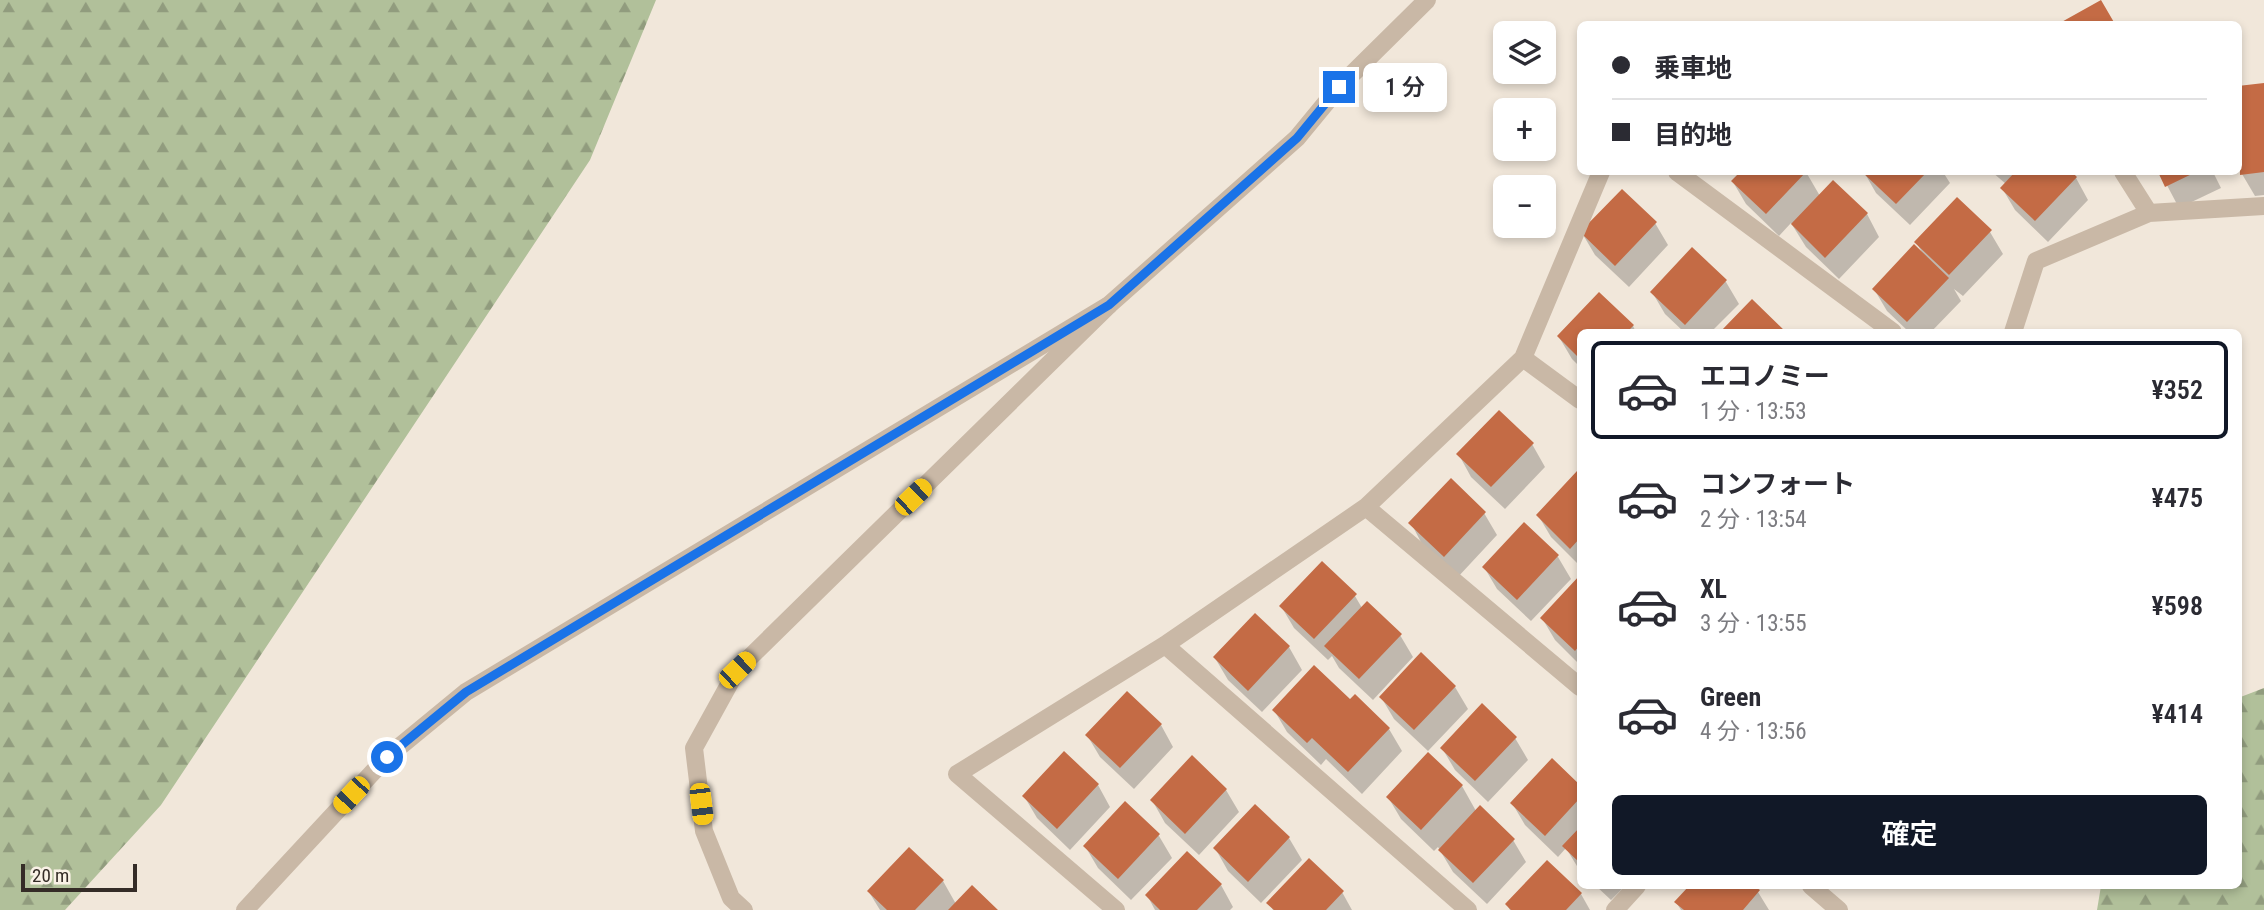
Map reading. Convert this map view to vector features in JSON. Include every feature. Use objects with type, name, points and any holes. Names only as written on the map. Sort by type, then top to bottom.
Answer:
[{"type":"street","points":[[744,910],[731,898],[704,831],[694,748],[737,670],[1109,305],[1297,138],[1339,87],[1427,0]]},
{"type":"street","points":[[1116,910],[957,774],[1165,645],[1366,507],[1523,358],[1600,175]]},
{"type":"street","points":[[1682,175],[1889,329]]},
{"type":"street","points":[[2125,175],[2149,213]]},
{"type":"street","points":[[2014,329],[2036,261],[2149,213],[2264,206]]},
{"type":"street","points":[[245,910],[387,757],[466,692],[1109,305]]},
{"type":"street","points":[[1523,358],[1577,398]]},
{"type":"street","points":[[1366,507],[1577,684]]},
{"type":"street","points":[[1165,645],[1468,910]]},
{"type":"street","points":[[1615,910],[1634,889]]},
{"type":"street","points":[[1814,889],[1839,910]]},
{"type":"green space","points":[[0,0],[656,0],[590,160],[161,805],[65,910],[0,910]]},
{"type":"green space","points":[[2264,688],[2264,910],[2097,910],[2100,889],[2242,889],[2242,696]]},
{"type":"building","points":[[2101,0],[2113,21],[2063,21]]},
{"type":"building","points":[[2264,83],[2264,172],[2242,175],[2242,86]]},
{"type":"building","points":[[1737,175],[1803,175],[1766,214],[1731,181]]},
{"type":"building","points":[[1865,175],[1924,175],[1896,204]]},
{"type":"building","points":[[2012,175],[2077,177],[2035,221],[2000,188]]},
{"type":"building","points":[[2159,175],[2190,175],[2165,187]]},
{"type":"building","points":[[1833,180],[1868,213],[1825,258],[1791,224]]},
{"type":"building","points":[[1622,189],[1657,222],[1615,266],[1580,232]]},
{"type":"building","points":[[1957,197],[1992,230],[1949,275],[1914,242]]},
{"type":"building","points":[[1914,244],[1949,278],[1907,322],[1872,289]]},
{"type":"building","points":[[1692,247],[1727,280],[1685,325],[1650,292]]},
{"type":"building","points":[[1599,292],[1634,325],[1630,329],[1577,329],[1577,356],[1557,336]]},
{"type":"building","points":[[1752,299],[1783,329],[1723,329]]},
{"type":"building","points":[[1499,410],[1534,443],[1491,487],[1456,454]]},
{"type":"building","points":[[1577,471],[1577,541],[1570,549],[1536,515]]},
{"type":"building","points":[[1451,478],[1486,512],[1444,557],[1408,523]]},
{"type":"building","points":[[1524,522],[1559,555],[1517,600],[1482,567]]},
{"type":"building","points":[[1322,561],[1357,594],[1314,639],[1279,606]]},
{"type":"building","points":[[1577,578],[1575,651],[1540,618]]},
{"type":"building","points":[[1367,601],[1402,634],[1359,679],[1324,646]]},
{"type":"building","points":[[1255,613],[1290,646],[1248,691],[1213,657]]},
{"type":"building","points":[[1421,652],[1456,686],[1414,730],[1379,697]]},
{"type":"building","points":[[1314,665],[1350,699],[1355,694],[1390,728],[1348,772],[1312,738],[1307,743],[1272,710]]},
{"type":"building","points":[[1127,691],[1162,724],[1120,768],[1085,735]]},
{"type":"building","points":[[1482,703],[1517,737],[1475,781],[1440,748]]},
{"type":"building","points":[[1064,751],[1099,784],[1057,829],[1022,796]]},
{"type":"building","points":[[1428,752],[1463,785],[1421,830],[1386,797]]},
{"type":"building","points":[[1192,755],[1227,789],[1185,834],[1150,800]]},
{"type":"building","points":[[1552,758],[1577,782],[1577,801],[1545,836],[1510,803]]},
{"type":"building","points":[[1125,801],[1160,834],[1118,879],[1083,846]]},
{"type":"building","points":[[1255,804],[1290,837],[1248,882],[1213,848]]},
{"type":"building","points":[[1480,805],[1515,839],[1473,883],[1438,850]]},
{"type":"building","points":[[1577,830],[1577,860],[1562,846]]},
{"type":"building","points":[[909,847],[944,880],[915,910],[887,910],[867,891]]},
{"type":"building","points":[[1187,851],[1222,884],[1197,910],[1160,910],[1145,895]]},
{"type":"building","points":[[1309,858],[1344,891],[1326,910],[1274,910],[1266,903]]},
{"type":"building","points":[[1547,860],[1582,893],[1566,910],[1511,910],[1505,904]]},
{"type":"building","points":[[972,885],[998,910],[948,910]]},
{"type":"building","points":[[1686,889],[1760,890],[1743,910],[1684,910],[1674,902]]},
{"type":"route","points":[[387,757],[466,692],[1109,305],[1297,138],[1339,87]]}]
